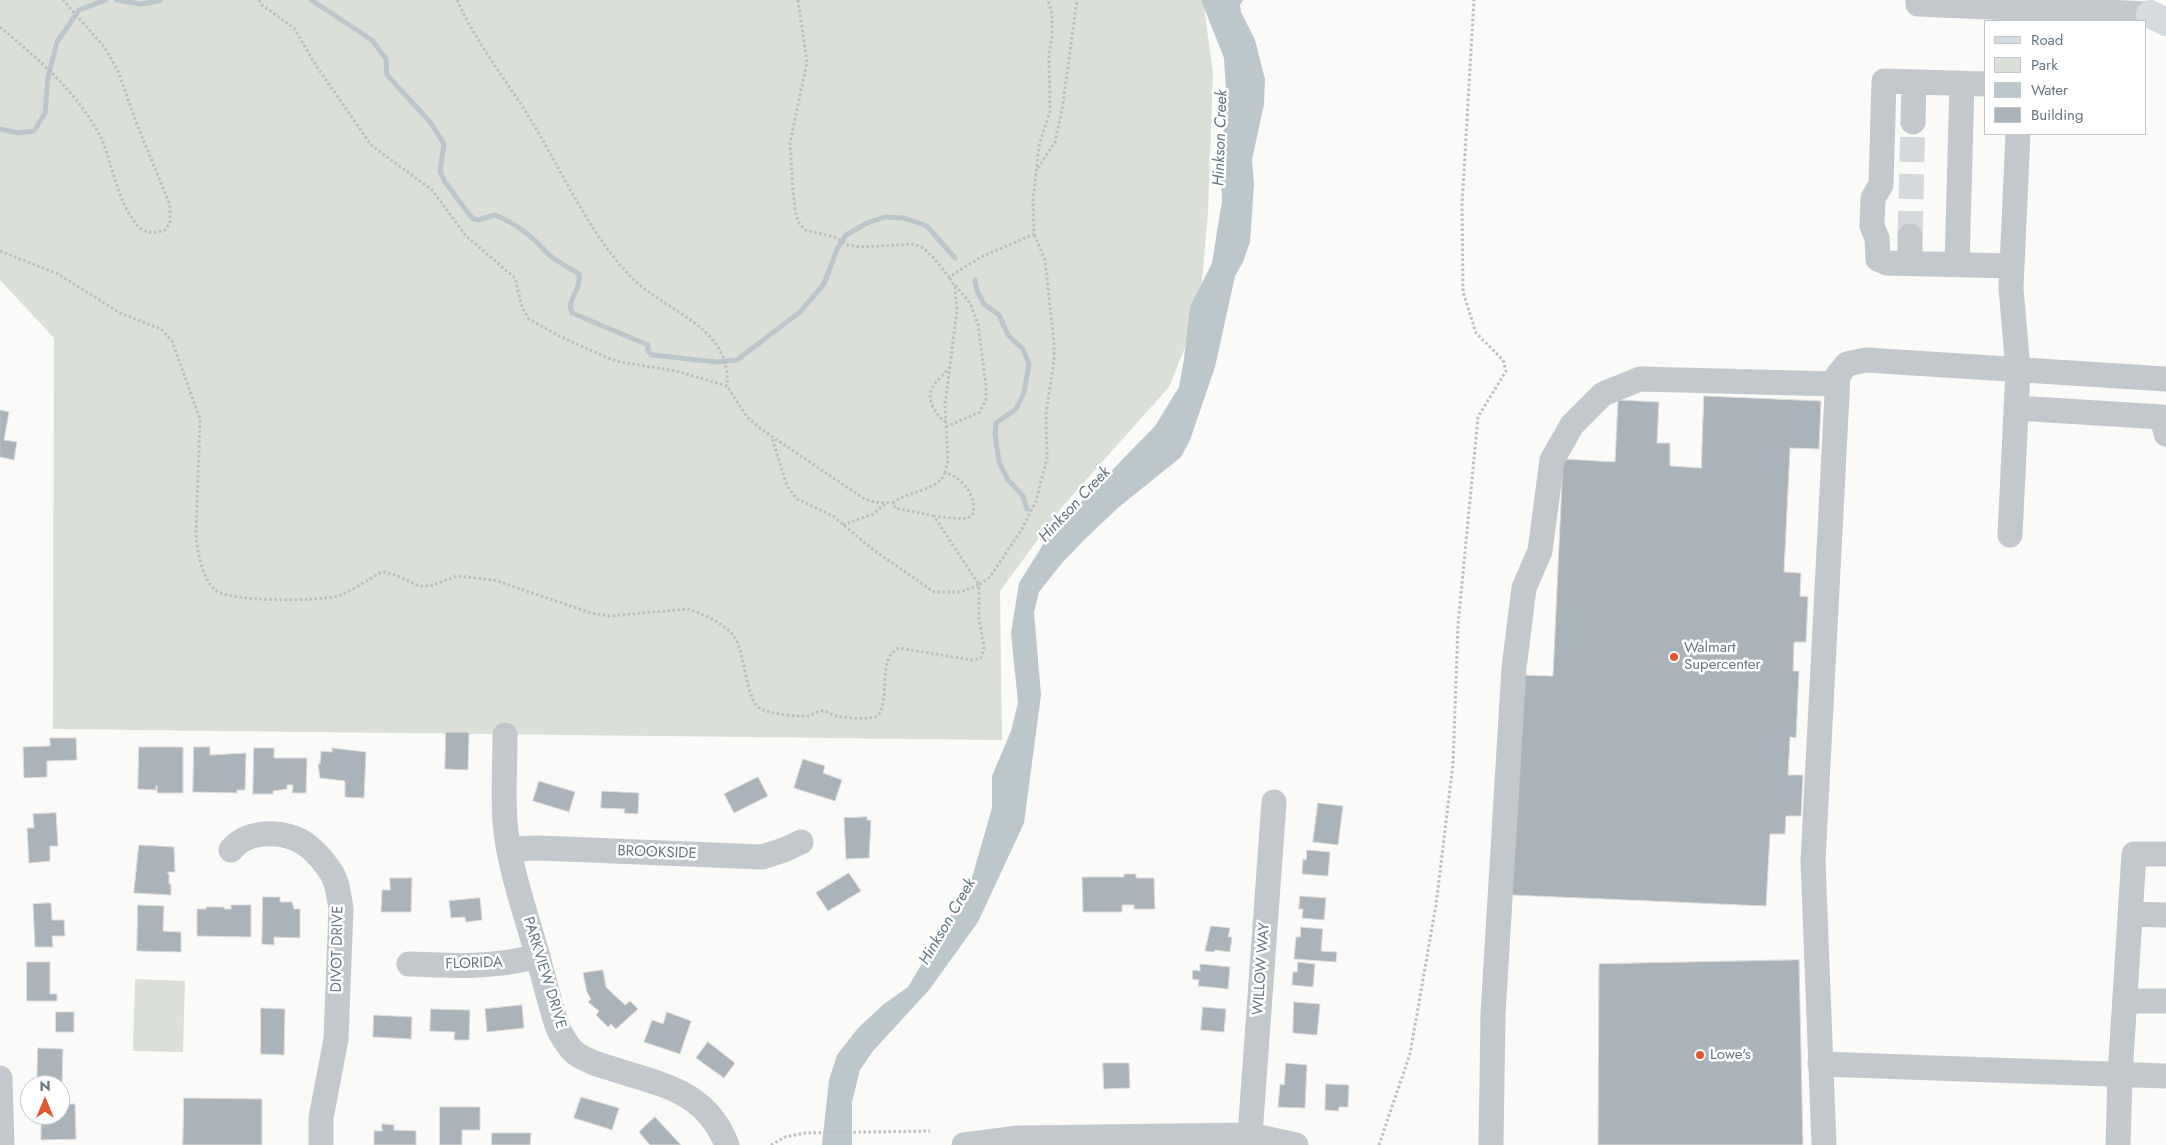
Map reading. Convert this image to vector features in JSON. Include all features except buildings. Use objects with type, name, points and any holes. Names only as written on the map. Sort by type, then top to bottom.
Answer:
[{"type":"street","points":[[1918,0],[1918,4],[2161,15]]},
{"type":"street","points":[[1957,264],[1973,84],[1884,81],[1881,185],[1873,198],[1872,226],[1877,238],[1878,259],[1886,263],[2012,266]]},
{"type":"street","points":[[1913,122],[1914,82]]},
{"type":"street","points":[[2010,535],[2018,370],[2011,288],[2018,135]]},
{"type":"street","points":[[1910,236],[1910,263]]},
{"type":"street","points":[[1824,1145],[1813,861],[1838,375],[1847,364],[1866,360],[2166,380]]},
{"type":"street","points":[[1491,1145],[1493,1014],[1514,668],[1524,588],[1540,551],[1552,460],[1572,425],[1603,394],[1640,379],[1837,384]]},
{"type":"street","points":[[2016,408],[2164,426]]},
{"type":"street","name":"PARKVIEW DRIVE","points":[[505,735],[505,823],[510,849],[559,1030],[574,1052],[592,1062],[686,1095],[701,1105],[722,1130],[727,1145]]},
{"type":"street","name":"WILLOW WAY","points":[[1250,1135],[1274,802]]},
{"type":"street","name":"DIVOT DRIVE","points":[[231,850],[236,843],[245,838],[265,834],[288,836],[308,845],[321,858],[332,874],[338,892],[341,909],[336,1038],[322,1118],[320,1145]]},
{"type":"street","name":"BROOKSIDE","points":[[510,849],[539,848],[762,857],[801,842]]},
{"type":"street","points":[[2118,1145],[2120,1075],[2134,854],[2166,854]]},
{"type":"street","points":[[2130,914],[2166,915]]},
{"type":"street","name":"FLORIDA","points":[[409,964],[489,965],[514,962],[538,956]]},
{"type":"street","points":[[2125,1001],[2166,1002]]},
{"type":"street","points":[[1820,1064],[2166,1076]]},
{"type":"street","points":[[0,1078],[2,1145]]},
{"type":"street","points":[[964,1145],[1018,1138],[1250,1135],[1296,1145]]},
{"type":"path","points":[[0,27],[58,79],[91,120],[102,140],[113,174],[132,216],[140,228],[150,233],[165,230],[170,223],[170,204],[136,122],[125,86],[113,60],[63,0]]},
{"type":"path","points":[[259,0],[262,5],[294,28],[315,64],[371,145],[432,190],[466,236],[516,278],[522,307],[529,319],[559,336],[608,358],[620,362],[676,371],[727,386]]},
{"type":"path","points":[[456,0],[470,27],[533,123],[598,235],[616,262],[640,286],[709,334],[721,354],[728,376],[727,386],[747,416],[772,438],[863,498],[874,502],[893,503],[936,484],[945,473],[948,460],[945,406],[955,332],[956,292],[949,277]]},
{"type":"path","points":[[798,0],[807,62],[790,143],[790,165],[796,215],[805,230],[834,237],[848,245],[861,247],[914,244],[923,248],[934,257],[975,312],[986,399],[980,412],[946,424]]},
{"type":"path","points":[[772,438],[791,492],[797,499],[828,513],[871,548],[934,592],[960,592],[978,585],[990,577],[1022,529],[1036,501],[1048,458],[1046,413],[1054,361],[1054,343],[1045,260],[1034,234],[1033,202],[1039,146],[1050,111],[1049,55],[1052,35],[1052,14],[1048,0]]},
{"type":"path","points":[[1038,169],[1055,142],[1062,110],[1077,0]]},
{"type":"path","points":[[1379,1145],[1410,1054],[1436,905],[1453,764],[1458,625],[1478,416],[1506,371],[1502,360],[1476,333],[1463,292],[1462,205],[1474,0]]},
{"type":"path","points":[[949,277],[981,257],[1034,234]]},
{"type":"path","points":[[0,251],[58,274],[120,313],[161,329],[172,340],[200,419],[196,537],[198,554],[213,588],[219,593],[251,599],[326,598],[339,596],[385,572],[420,586],[430,586],[457,576],[494,580],[591,613],[609,616],[629,616],[677,608],[687,609],[696,611],[726,629],[736,639],[757,708],[764,711],[803,716],[810,716],[819,711],[829,712],[834,716],[871,718],[878,716],[882,709],[888,661],[895,649],[905,648],[972,660],[983,656],[984,644],[978,619],[978,585],[934,516]]},
{"type":"path","points":[[946,424],[939,418],[930,400],[930,388],[951,367]]},
{"type":"path","points":[[893,503],[895,508],[934,516],[963,519],[972,516],[975,506],[969,492],[956,476],[945,473]]},
{"type":"path","points":[[843,525],[874,514],[886,503]]},
{"type":"path","points":[[771,1145],[786,1137],[804,1133],[930,1131]]},
{"type":"green space","points":[[0,0],[1203,0],[1213,73],[1208,212],[1199,313],[1169,387],[1062,507],[1000,591],[1002,740],[53,729],[54,338],[0,280]]},
{"type":"green space","points":[[135,979],[185,981],[183,1052],[133,1051]]},
{"type":"water","name":"Hinkson Creek","points":[[1201,0],[1243,0],[1240,5],[1241,12],[1255,40],[1265,79],[1264,104],[1252,160],[1254,184],[1250,242],[1243,262],[1235,276],[1215,367],[1190,440],[1181,457],[1119,507],[1085,539],[1062,563],[1039,592],[1034,612],[1041,695],[1024,823],[978,922],[929,990],[873,1051],[860,1070],[852,1102],[852,1145],[822,1145],[829,1080],[837,1055],[858,1028],[884,1004],[908,987],[971,881],[992,808],[992,776],[1011,731],[1018,703],[1011,633],[1019,583],[1049,535],[1155,426],[1179,387],[1190,307],[1212,263],[1222,201],[1220,159],[1227,105],[1224,58]]},
{"type":"waterway","points":[[0,129],[18,133],[34,131],[45,113],[48,77],[57,42],[79,10],[106,0]]},
{"type":"waterway","points":[[117,0],[140,4],[160,1]]},
{"type":"waterway","points":[[311,0],[372,40],[386,59],[387,75],[431,123],[444,144],[440,171],[445,182],[472,218],[478,220],[495,215],[523,230],[552,257],[579,274],[578,286],[571,303],[572,313],[648,345],[648,351],[652,355],[717,362],[737,360],[800,312],[824,284],[837,249],[846,235],[867,223],[885,217],[904,218],[927,226],[955,258]]},
{"type":"waterway","points":[[975,280],[977,291],[984,304],[999,315],[1008,335],[1023,349],[1029,364],[1024,393],[1016,409],[996,423],[995,434],[999,462],[1008,480],[1023,496],[1027,509]]},
{"type":"tunnel","points":[[1910,236],[1913,122]]},
{"type":"place","name":"Walmart Supercenter","points":[[1674,657]]},
{"type":"place","name":"Lowe's","points":[[1700,1055]]}]
